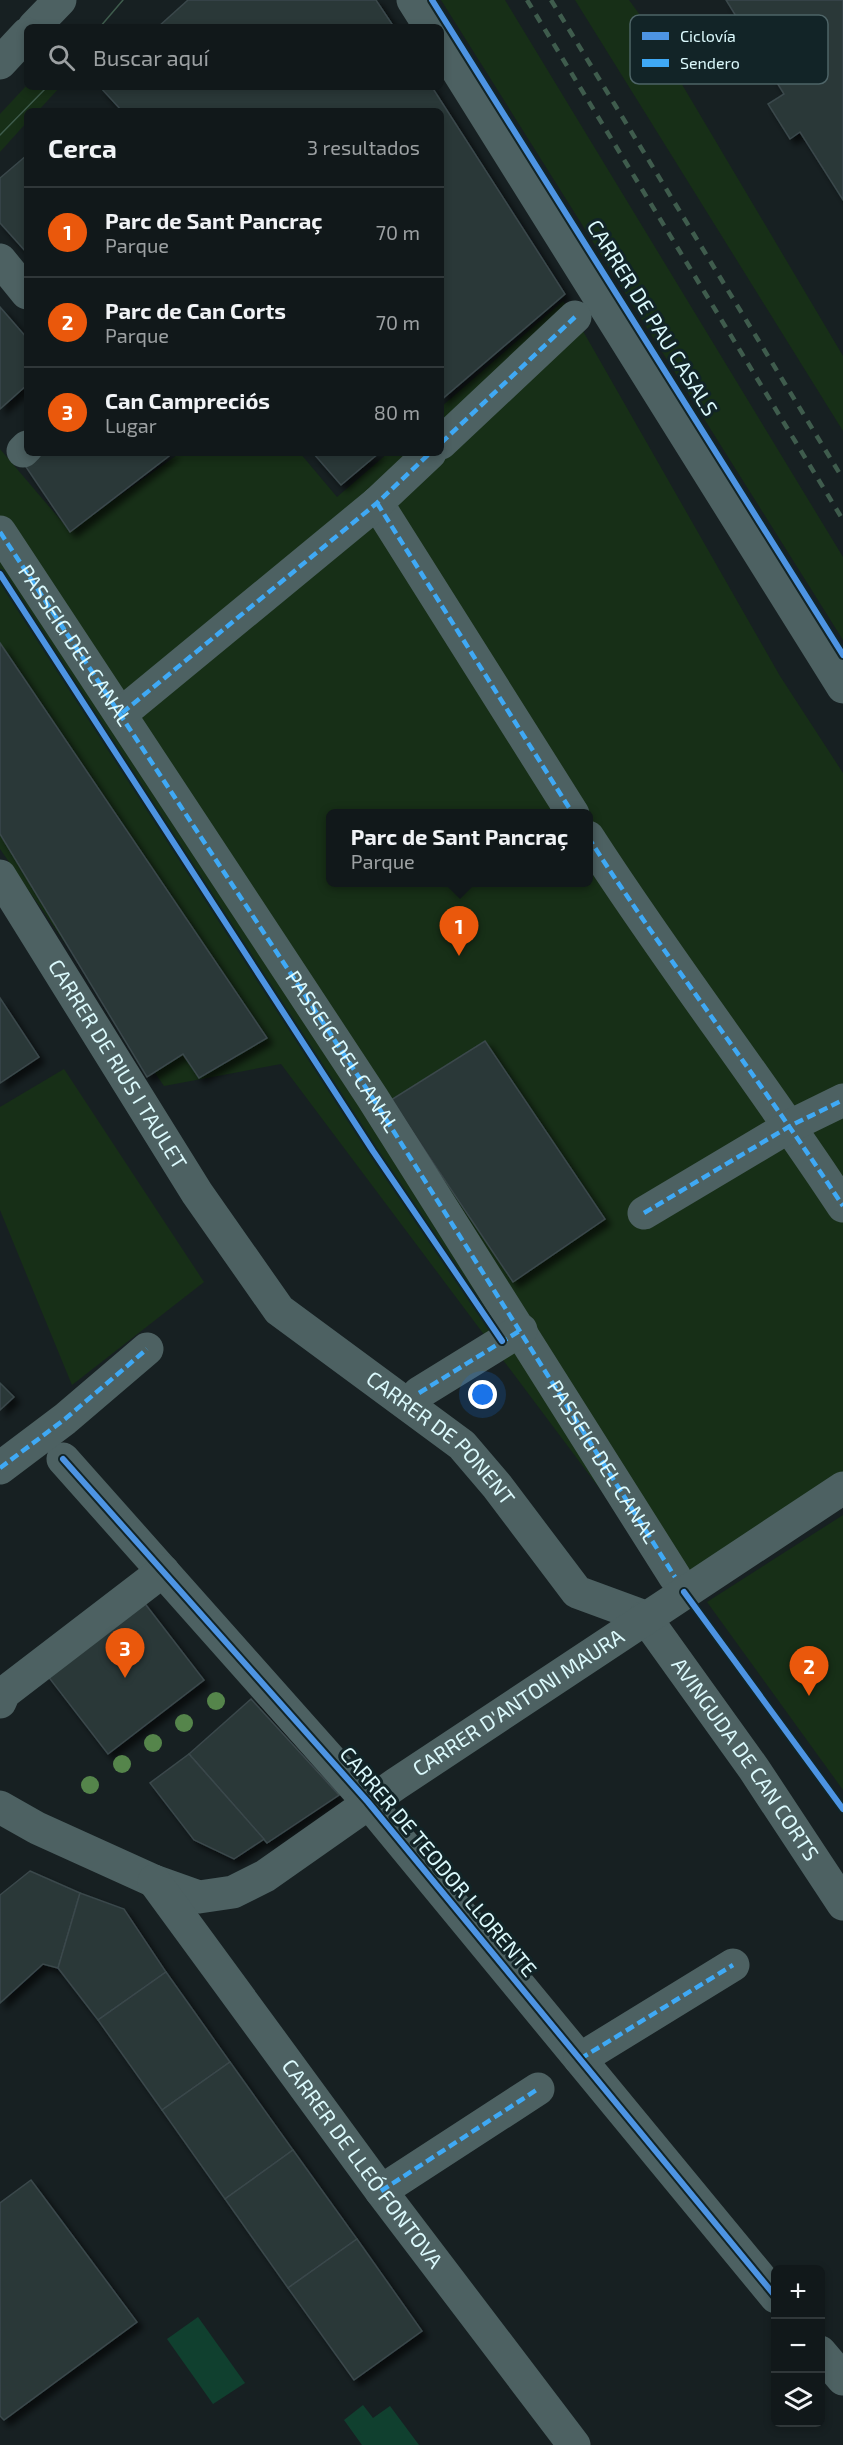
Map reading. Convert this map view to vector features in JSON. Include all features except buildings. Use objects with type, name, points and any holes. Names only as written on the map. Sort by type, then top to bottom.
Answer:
[{"type":"street","points":[[37,24],[60,0]]},
{"type":"street","points":[[413,0],[428,24]]},
{"type":"street","points":[[0,63],[24,37]]},
{"type":"street","name":"CARRER DE PAU CASALS","points":[[444,49],[843,687]]},
{"type":"street","points":[[0,260],[24,289]]},
{"type":"street","points":[[444,440],[575,317]]},
{"type":"street","points":[[122,714],[377,503],[427,456]]},
{"type":"street","points":[[377,503],[570,809]]},
{"type":"street","name":"PASSEIG DEL CANAL","points":[[0,531],[122,714],[521,1330],[675,1577]]},
{"type":"street","points":[[593,845],[639,917],[790,1126],[843,1206]]},
{"type":"street","name":"CARRER DE RIUS I TAULET","points":[[0,876],[197,1194],[237,1251]]},
{"type":"street","points":[[644,1213],[790,1126],[843,1100]]},
{"type":"street","name":"CARRER DE PONENT","points":[[237,1251],[279,1310],[462,1445],[497,1486],[577,1592],[645,1617]]},
{"type":"street","points":[[419,1393],[521,1330]]},
{"type":"street","points":[[0,1468],[65,1419],[147,1349]]},
{"type":"street","name":"CARRER DE TEODOR LLORENTE","points":[[63,1459],[368,1802],[771,2291]]},
{"type":"street","name":"CARRER D'ANTONI MAURA","points":[[0,1807],[37,1827],[154,1881],[199,1897],[233,1892],[265,1876],[368,1802],[843,1488]]},
{"type":"street","points":[[0,1702],[4,1693],[163,1571]]},
{"type":"street","name":"AVINGUDA DE CAN CORTS","points":[[645,1617],[754,1769],[843,1904]]},
{"type":"street","points":[[0,1836],[11,1831],[37,1827]]},
{"type":"street","name":"CARRER DE LLEÓ FONTOVA","points":[[154,1881],[381,2191],[574,2445]]},
{"type":"street","points":[[580,2059],[733,1965]]},
{"type":"street","points":[[381,2191],[538,2089]]},
{"type":"street","points":[[825,2358],[843,2379]]},
{"type":"shaded area","points":[[441,0],[505,0],[843,557],[843,640]]},
{"type":"shaded area","points":[[575,0],[629,0],[640,15],[630,15],[630,84],[682,84],[843,356],[843,431]]},
{"type":"shaded area","points":[[24,88],[57,90],[41,108],[24,108],[24,125],[0,152],[0,114]]},
{"type":"shaded area","points":[[563,301],[575,317],[780,676],[843,773],[843,1473],[672,1585],[281,1064],[164,1086],[0,849],[0,449],[70,531],[176,456],[303,456],[337,497],[385,456],[444,456],[444,404]]},
{"type":"shaded area","points":[[64,1069],[204,1282],[72,1385],[0,1210],[0,1107]]},
{"type":"shaded area","points":[[843,1515],[843,1790],[707,1602]]},
{"type":"shaded area","points":[[198,2317],[245,2383],[213,2404],[167,2339]]},
{"type":"shaded area","points":[[363,2405],[373,2418],[390,2406],[419,2445],[362,2445],[344,2420]]},
{"type":"tram line","points":[[103,24],[123,0]]},
{"type":"tram line","points":[[26,108],[44,90]]},
{"type":"tram line","points":[[0,135],[24,110]]},
{"type":"railway","points":[[527,0],[843,520]]},
{"type":"railway","points":[[551,0],[843,479]]},
{"type":"marked path","points":[[444,440],[575,317]]},
{"type":"marked path","points":[[122,713],[377,503],[427,456]]},
{"type":"marked path","points":[[377,503],[570,809]]},
{"type":"marked path","points":[[0,532],[372,1097],[675,1577]]},
{"type":"marked path","points":[[593,845],[843,1206]]},
{"type":"marked path","points":[[644,1213],[790,1126],[843,1100]]},
{"type":"marked path","points":[[419,1393],[521,1330]]},
{"type":"marked path","points":[[0,1468],[65,1419],[147,1349]]},
{"type":"marked path","points":[[580,2059],[733,1965]]},
{"type":"marked path","points":[[381,2191],[538,2089]]},
{"type":"cycle path","points":[[432,0],[843,655]]},
{"type":"cycle path","points":[[0,574],[373,1151],[502,1341]]},
{"type":"cycle path","points":[[63,1459],[368,1802],[771,2291]]},
{"type":"cycle path","points":[[684,1592],[843,1809]]},
{"type":"place","name":"Parc de Sant Pancraç","points":[[459,956]]},
{"type":"place","name":"Can Campreciós","points":[[125,1678]]},
{"type":"place","name":"Parc de Can Corts","points":[[809,1696]]}]
